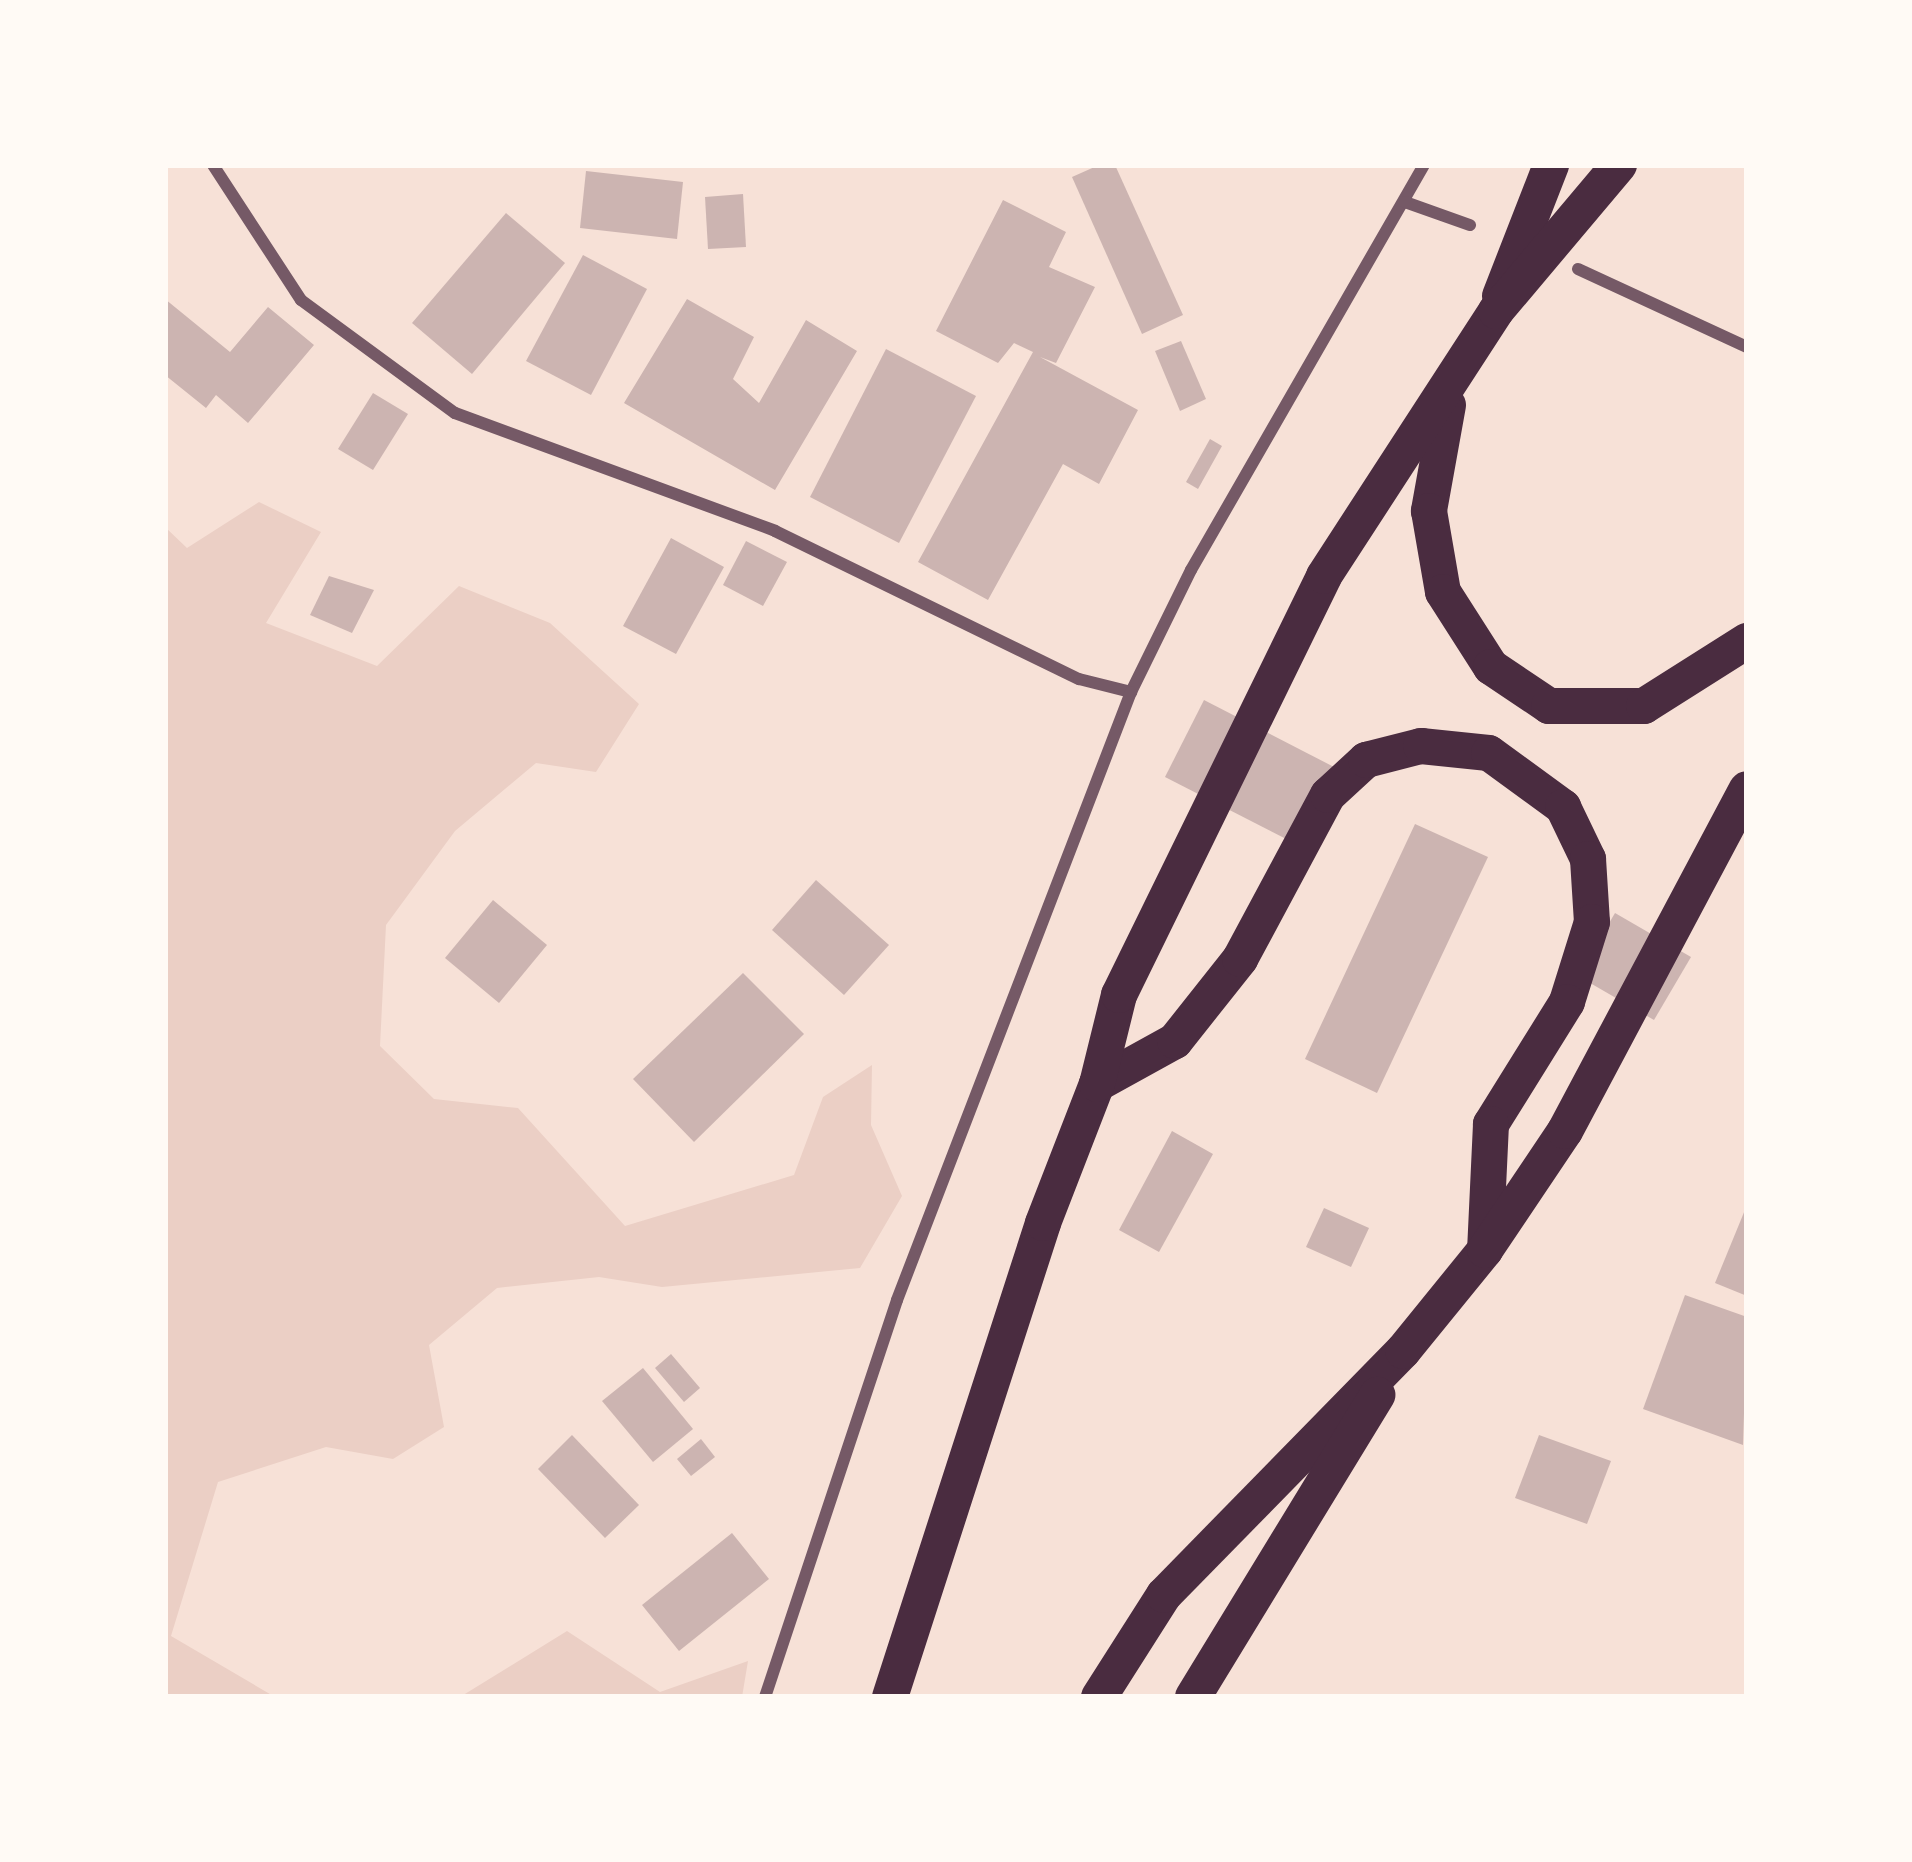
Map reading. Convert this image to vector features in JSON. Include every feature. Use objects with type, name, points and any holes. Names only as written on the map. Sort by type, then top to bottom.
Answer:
[{"type":"highway","points":[[1496,311],[1551,165]]},
{"type":"highway","points":[[890,1697],[910,1621],[1097,1084],[1119,995],[1314,596],[1496,311],[1619,165]]},
{"type":"highway","points":[[1455,377],[1430,511],[1443,592],[1491,667],[1550,706],[1643,706],[1747,641]]},
{"type":"highway","points":[[1097,1084],[1174,1041],[1240,959],[1328,795],[1366,760],[1421,746],[1490,753],[1563,807],[1588,860],[1592,922],[1568,1001],[1490,1124],[1485,1250]]},
{"type":"highway","points":[[1099,1697],[1164,1594],[1403,1351],[1485,1250],[1565,1131],[1747,789]]},
{"type":"highway","points":[[1193,1697],[1403,1351]]},
{"type":"highway","points":[[901,1697],[910,1621]]},
{"type":"street","points":[[213,165],[301,300],[455,413],[776,531],[1079,679],[1130,692]]},
{"type":"street","points":[[765,1697],[889,1321],[1130,692],[1225,509],[1424,165]]},
{"type":"street","points":[[1405,202],[1470,225]]},
{"type":"street","points":[[1578,269],[1747,347]]},
{"type":"shaded area","points":[[259,502],[321,532],[266,623],[377,666],[459,586],[550,623],[639,704],[596,772],[536,763],[455,831],[386,925],[380,1046],[434,1099],[518,1108],[625,1226],[794,1175],[823,1097],[872,1065],[871,1125],[902,1196],[860,1268],[662,1287],[599,1277],[497,1288],[429,1345],[444,1427],[393,1459],[326,1447],[218,1482],[171,1636],[275,1697],[165,1697],[165,527],[187,548]]},
{"type":"shaded area","points":[[567,1631],[660,1692],[748,1661],[742,1697],[460,1697]]},
{"type":"building","points":[[1099,165],[1115,165],[1183,315],[1142,334],[1072,177]]},
{"type":"building","points":[[586,171],[683,182],[677,239],[580,228]]},
{"type":"building","points":[[743,194],[746,247],[708,249],[705,197]]},
{"type":"building","points":[[1003,200],[1066,232],[1049,267],[1095,287],[1056,363],[1040,357],[1138,410],[1099,484],[1063,464],[988,600],[918,562],[1033,352],[1014,343],[998,363],[936,331]]},
{"type":"building","points":[[506,213],[565,263],[472,374],[412,323]]},
{"type":"building","points":[[583,255],[647,289],[591,395],[526,361]]},
{"type":"building","points":[[165,299],[230,352],[268,307],[314,345],[248,423],[216,395],[206,408],[165,375]]},
{"type":"building","points":[[687,299],[754,337],[733,379],[759,403],[806,320],[857,351],[775,490],[624,403]]},
{"type":"building","points":[[1181,341],[1206,399],[1180,411],[1155,351]]},
{"type":"building","points":[[886,349],[976,396],[899,543],[810,497]]},
{"type":"building","points":[[373,393],[408,414],[373,470],[338,449]]},
{"type":"building","points":[[1210,439],[1222,446],[1198,489],[1186,482]]},
{"type":"building","points":[[671,538],[724,567],[676,654],[623,626]]},
{"type":"building","points":[[746,541],[787,562],[763,606],[723,585]]},
{"type":"building","points":[[329,576],[374,590],[352,633],[310,615]]},
{"type":"building","points":[[1204,700],[1334,767],[1294,843],[1165,777]]},
{"type":"building","points":[[1415,824],[1488,857],[1377,1093],[1305,1059]]},
{"type":"building","points":[[816,880],[889,945],[844,995],[772,930]]},
{"type":"building","points":[[493,900],[547,945],[499,1003],[445,958]]},
{"type":"building","points":[[1615,913],[1691,957],[1654,1020],[1578,976]]},
{"type":"building","points":[[743,973],[804,1034],[694,1142],[633,1079]]},
{"type":"building","points":[[1172,1131],[1213,1154],[1159,1252],[1119,1230]]},
{"type":"building","points":[[1747,1205],[1747,1296],[1715,1283]]},
{"type":"building","points":[[1324,1208],[1369,1228],[1351,1267],[1306,1247]]},
{"type":"building","points":[[1685,1295],[1747,1317],[1743,1445],[1643,1409]]},
{"type":"building","points":[[671,1354],[700,1388],[684,1402],[655,1368]]},
{"type":"building","points":[[643,1368],[693,1429],[653,1462],[602,1401]]},
{"type":"building","points":[[572,1435],[639,1505],[605,1538],[538,1469]]},
{"type":"building","points":[[1539,1435],[1611,1461],[1587,1524],[1515,1498]]},
{"type":"building","points":[[701,1439],[715,1457],[691,1476],[677,1459]]},
{"type":"building","points":[[732,1533],[769,1579],[679,1651],[642,1605]]}]
